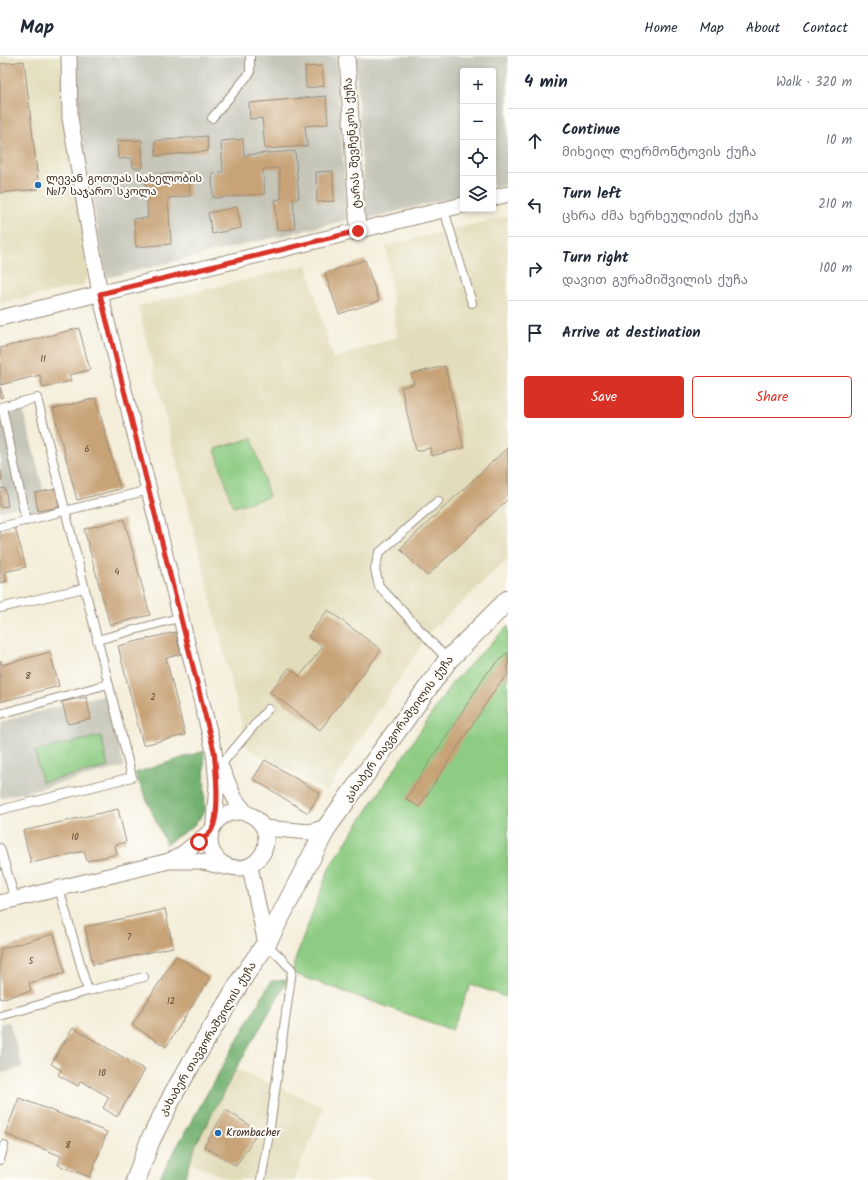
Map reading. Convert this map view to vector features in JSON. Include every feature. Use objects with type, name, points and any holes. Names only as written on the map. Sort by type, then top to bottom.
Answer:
[{"type":"street","points":[[69,56],[70,118],[100,294],[182,617],[214,751],[217,784],[209,846],[215,859],[228,868]]},
{"type":"street","name":"ტარას შევჩენკოს ქუჩა","points":[[347,56],[358,231]]},
{"type":"street","points":[[496,197],[508,194]]},
{"type":"street","points":[[0,318],[460,206]]},
{"type":"street","name":"კახაბერ თავგორაშვილის ქუჩა","points":[[136,1180],[150,1141],[175,1091],[243,977],[266,944],[327,827],[448,660],[508,600]]},
{"type":"street","points":[[169,861],[198,861],[228,868],[250,867],[262,857],[266,848],[264,828],[258,820],[246,813],[235,799],[214,751]]},
{"type":"street","points":[[0,903],[169,861],[181,855],[212,828],[223,816],[233,812],[246,813]]},
{"type":"street","points":[[264,828],[310,832],[327,827]]},
{"type":"street","points":[[250,867],[266,944]]},
{"type":"lane","points":[[212,118],[250,72],[250,56]]},
{"type":"lane","points":[[444,210],[472,303]]},
{"type":"lane","points":[[0,810],[132,777],[37,398],[1,407],[26,521]]},
{"type":"lane","points":[[0,527],[149,490]]},
{"type":"lane","points":[[438,501],[379,553],[375,569],[379,586],[448,660]]},
{"type":"lane","points":[[0,608],[84,588]]},
{"type":"lane","points":[[97,640],[182,617]]},
{"type":"lane","points":[[0,714],[108,684]]},
{"type":"lane","points":[[220,766],[268,709]]},
{"type":"lane","points":[[0,848],[15,899]]},
{"type":"lane","points":[[59,888],[88,991]]},
{"type":"lane","points":[[261,1180],[292,970],[266,944]]},
{"type":"lane","points":[[0,1016],[144,977]]},
{"type":"lane","points":[[0,1160],[4,1145]]},
{"type":"shaded area","name":"ლევან გოთუას სახელობის №17 საჯარო სკოლა","points":[[0,56],[63,56],[89,271],[83,285],[0,304]]},
{"type":"shaded area","points":[[77,56],[336,56],[347,220],[106,278],[78,115]]},
{"type":"shaded area","points":[[355,56],[508,56],[508,184],[496,187],[496,68],[460,68],[460,196],[366,219]]},
{"type":"shaded area","points":[[508,216],[508,559],[429,633],[327,791],[248,749],[138,306],[307,265],[333,359],[397,337],[386,246]]},
{"type":"shaded area","points":[[22,406],[48,508],[24,513],[18,507],[0,511],[0,412]]},
{"type":"shaded area","points":[[106,694],[124,767],[0,798],[0,722]]},
{"type":"shaded area","points":[[9,1022],[23,1067],[0,1074],[0,1024]]},
{"type":"shaded area","points":[[236,1069],[324,1107],[294,1180],[232,1180],[190,1163],[196,1144]]},
{"type":"green space","points":[[252,438],[269,497],[233,507],[215,449]]},
{"type":"green space","points":[[508,626],[508,998],[471,984],[452,1030],[292,973],[297,954],[330,866],[452,683]]},
{"type":"green space","points":[[101,736],[108,767],[42,782],[35,751]]},
{"type":"green space","points":[[204,751],[205,812],[192,827],[166,844],[135,773]]},
{"type":"green space","points":[[288,980],[236,1069],[196,1144],[184,1180],[158,1180],[271,981]]},
{"type":"building","points":[[24,61],[39,189],[0,193],[0,64]]},
{"type":"building","points":[[322,66],[324,86],[306,88],[305,67]]},
{"type":"building","points":[[326,96],[328,124],[305,126],[307,146],[265,149],[262,118],[250,119],[249,103]]},
{"type":"building","points":[[207,136],[208,151],[156,156],[155,141]]},
{"type":"building","points":[[243,139],[244,155],[295,151],[299,198],[293,198],[295,229],[277,230],[275,200],[281,199],[279,168],[263,169],[265,194],[213,198],[212,173],[223,172],[221,141]]},
{"type":"building","points":[[142,140],[143,168],[133,168],[132,158],[118,159],[117,141]]},
{"type":"building","points":[[333,171],[334,201],[317,202],[316,172]]},
{"type":"building","points":[[189,172],[190,196],[168,198],[171,244],[136,247],[134,219],[148,218],[145,175]]},
{"type":"building","points":[[237,207],[241,228],[212,234],[208,213]]},
{"type":"building","points":[[365,260],[379,301],[339,314],[325,273]]},
{"type":"building","points":[[79,328],[90,370],[69,375],[71,381],[43,388],[40,375],[0,385],[0,348]]},
{"type":"building","points":[[445,366],[464,448],[431,456],[430,448],[416,451],[401,387],[414,384],[411,374]]},
{"type":"building","points":[[0,387],[3,397],[0,398]]},
{"type":"building","points":[[96,398],[120,489],[77,500],[53,409]]},
{"type":"building","points":[[508,447],[508,499],[427,576],[400,549]]},
{"type":"building","points":[[1,471],[2,481],[0,481]]},
{"type":"building","points":[[5,488],[8,506],[0,507],[0,489]]},
{"type":"building","points":[[56,489],[59,507],[38,511],[35,493]]},
{"type":"building","points":[[124,519],[150,615],[110,625],[84,529]]},
{"type":"building","points":[[15,527],[26,567],[5,572],[7,581],[0,583],[0,531]]},
{"type":"building","points":[[328,610],[381,650],[320,730],[270,692],[289,668],[300,676],[323,647],[308,636]]},
{"type":"building","points":[[175,632],[181,654],[166,658],[185,735],[143,745],[118,646]]},
{"type":"building","points":[[50,652],[59,686],[0,702],[0,660],[2,665]]},
{"type":"building","points":[[508,652],[508,675],[498,685],[419,807],[406,799],[487,673]]},
{"type":"building","points":[[86,697],[91,719],[68,724],[62,702]]},
{"type":"building","points":[[265,760],[320,793],[308,813],[253,779]]},
{"type":"building","points":[[118,809],[126,842],[115,845],[117,854],[87,861],[84,851],[31,863],[23,831]]},
{"type":"building","points":[[165,909],[173,947],[93,965],[85,927]]},
{"type":"building","points":[[54,934],[65,973],[29,983],[31,991],[0,999],[0,949]]},
{"type":"building","points":[[176,956],[210,977],[166,1047],[132,1025]]},
{"type":"building","points":[[73,1028],[145,1070],[117,1117],[103,1108],[109,1097],[81,1081],[78,1086],[58,1075],[61,1070],[51,1064]]},
{"type":"building","points":[[19,1098],[107,1132],[90,1177],[58,1165],[61,1156],[5,1134]]},
{"type":"building","points":[[226,1110],[258,1131],[236,1166],[204,1146]]},
{"type":"place","name":"ლევან გოთუას სახელობის №17 საჯარო სკოლა","points":[[38,185]]},
{"type":"place","name":"Krombacher","points":[[218,1133]]},
{"type":"route","points":[[199,842],[210,832],[214,823],[217,784],[214,751],[182,617],[100,294],[358,231]]}]
